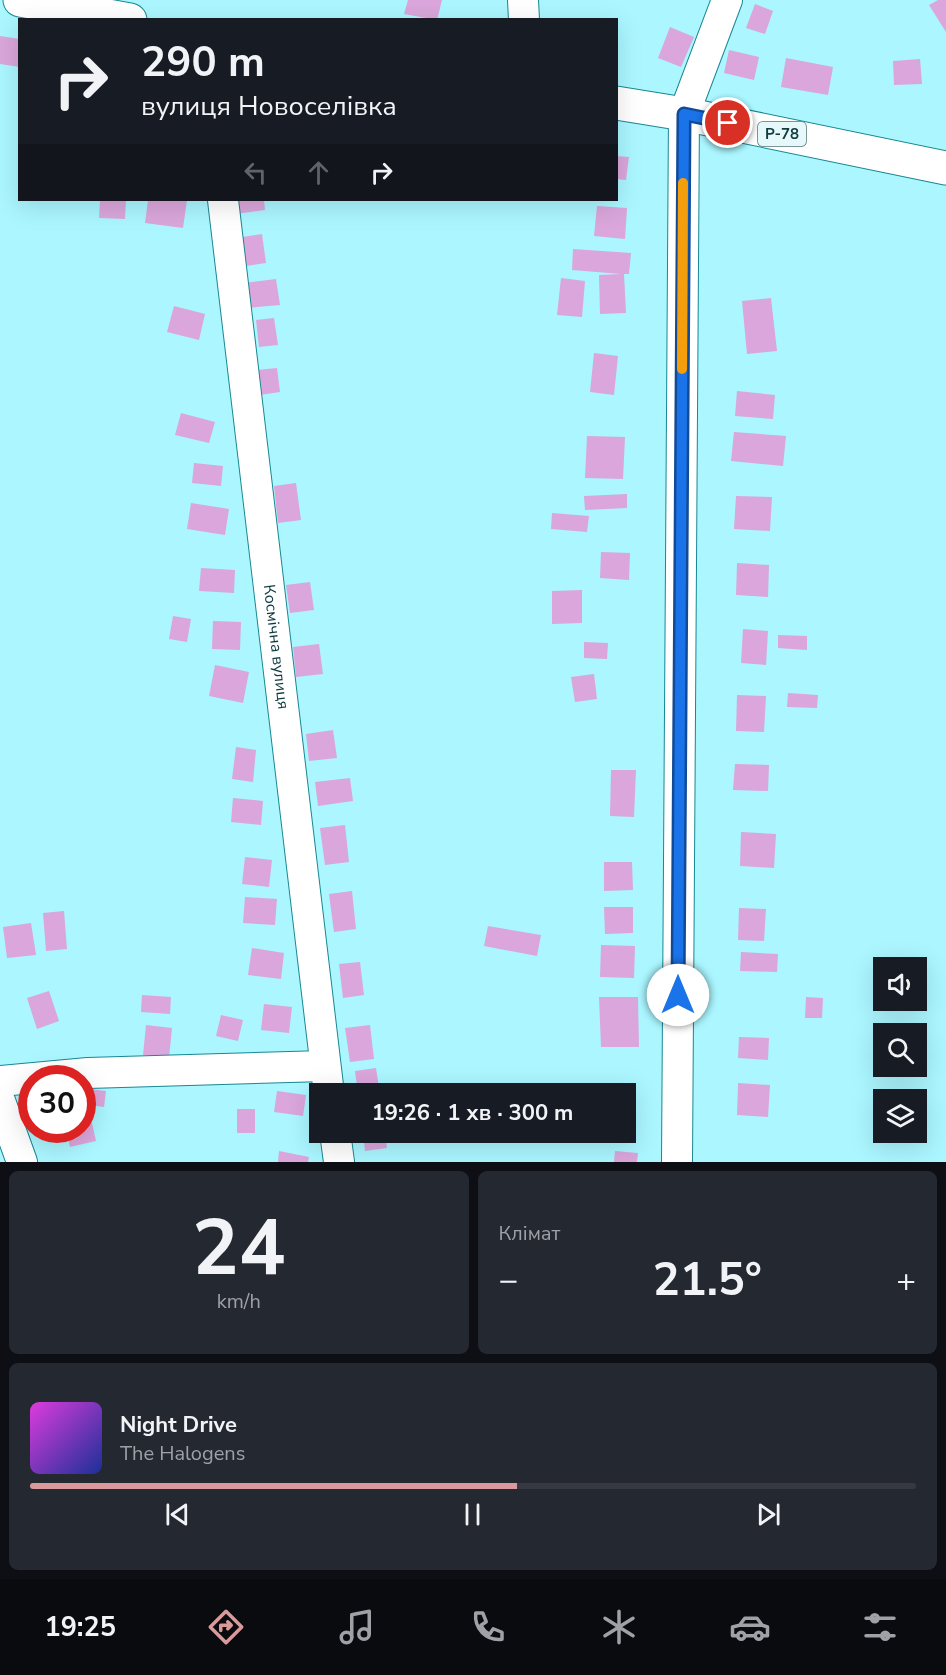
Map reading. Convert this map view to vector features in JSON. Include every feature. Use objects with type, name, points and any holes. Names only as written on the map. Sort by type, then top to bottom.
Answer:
[{"type":"main road","points":[[20,0],[119,18]]},
{"type":"main road","name":"Р-78","points":[[618,103],[684,114],[946,168]]},
{"type":"street","points":[[523,0],[524,18]]},
{"type":"street","points":[[677,1162],[684,114],[727,0]]},
{"type":"street","name":"Космічна вулиця","points":[[223,201],[327,1080]]},
{"type":"street","points":[[0,1081],[88,1073],[327,1080]]},
{"type":"street","points":[[0,1101],[22,1162]]},
{"type":"street","points":[[336,1143],[339,1162]]},
{"type":"building","points":[[408,0],[442,0],[438,18],[404,14]]},
{"type":"building","points":[[938,0],[946,0],[946,32],[929,5]]},
{"type":"building","points":[[755,4],[773,11],[765,34],[746,28]]},
{"type":"building","points":[[670,27],[694,37],[681,67],[658,58]]},
{"type":"building","points":[[0,36],[18,39],[18,67],[0,64]]},
{"type":"building","points":[[729,50],[759,57],[754,80],[724,73]]},
{"type":"building","points":[[786,58],[833,67],[828,95],[781,87]]},
{"type":"building","points":[[920,59],[922,84],[894,85],[893,61]]},
{"type":"building","points":[[618,156],[629,157],[626,180],[618,179]]},
{"type":"building","points":[[100,201],[126,201],[125,219],[99,218]]},
{"type":"building","points":[[148,201],[187,201],[183,228],[145,223]]},
{"type":"building","points":[[234,201],[264,201],[265,210],[236,214]]},
{"type":"building","points":[[597,206],[627,208],[625,239],[594,236]]},
{"type":"building","points":[[262,234],[266,263],[246,266],[242,237]]},
{"type":"building","points":[[573,249],[631,253],[629,274],[624,274],[626,313],[600,314],[599,275],[621,274],[572,270]]},
{"type":"building","points":[[561,278],[585,281],[582,317],[557,315]]},
{"type":"building","points":[[276,279],[280,305],[247,308],[244,283]]},
{"type":"building","points":[[771,298],[777,351],[747,354],[742,301]]},
{"type":"building","points":[[174,306],[205,314],[199,340],[167,332]]},
{"type":"building","points":[[274,318],[278,345],[259,347],[256,320]]},
{"type":"building","points":[[594,353],[618,356],[614,395],[590,392]]},
{"type":"building","points":[[277,368],[280,392],[260,395],[257,370]]},
{"type":"building","points":[[737,391],[775,395],[773,419],[735,416]]},
{"type":"building","points":[[181,413],[215,422],[209,443],[175,435]]},
{"type":"building","points":[[734,432],[786,436],[783,466],[731,461]]},
{"type":"building","points":[[587,436],[625,437],[623,479],[585,478]]},
{"type":"building","points":[[194,463],[223,466],[221,486],[192,483]]},
{"type":"building","points":[[296,483],[301,520],[278,523],[274,486]]},
{"type":"building","points":[[627,494],[627,508],[585,510],[584,496]]},
{"type":"building","points":[[736,496],[772,497],[770,531],[734,529]]},
{"type":"building","points":[[191,503],[229,509],[225,535],[187,529]]},
{"type":"building","points":[[552,513],[589,516],[587,532],[551,529]]},
{"type":"building","points":[[601,552],[630,553],[629,580],[600,578]]},
{"type":"building","points":[[737,563],[769,565],[768,597],[736,595]]},
{"type":"building","points":[[201,568],[235,570],[234,593],[199,591]]},
{"type":"building","points":[[310,582],[314,610],[290,613],[286,585]]},
{"type":"building","points":[[582,590],[582,623],[552,624],[552,591]]},
{"type":"building","points":[[173,616],[191,619],[187,642],[169,639]]},
{"type":"building","points":[[213,621],[241,622],[240,650],[212,649]]},
{"type":"building","points":[[743,629],[768,631],[766,665],[741,663]]},
{"type":"building","points":[[778,635],[807,636],[807,650],[778,648]]},
{"type":"building","points":[[584,642],[608,643],[607,659],[584,658]]},
{"type":"building","points":[[319,644],[323,674],[296,677],[293,647]]},
{"type":"building","points":[[215,665],[249,672],[243,703],[209,696]]},
{"type":"building","points":[[594,674],[597,699],[575,702],[571,677]]},
{"type":"building","points":[[788,693],[818,695],[817,708],[787,707]]},
{"type":"building","points":[[737,695],[766,696],[764,732],[736,731]]},
{"type":"building","points":[[333,730],[337,758],[309,761],[306,734]]},
{"type":"building","points":[[236,747],[256,750],[253,782],[232,779]]},
{"type":"building","points":[[735,764],[769,765],[768,791],[733,790]]},
{"type":"building","points":[[611,770],[636,770],[634,817],[610,816]]},
{"type":"building","points":[[350,778],[353,801],[318,806],[315,782]]},
{"type":"building","points":[[233,798],[263,801],[261,825],[231,822]]},
{"type":"building","points":[[345,825],[349,862],[325,865],[320,828]]},
{"type":"building","points":[[741,832],[776,834],[774,868],[740,866]]},
{"type":"building","points":[[245,857],[272,860],[269,887],[242,884]]},
{"type":"building","points":[[604,862],[632,862],[633,890],[604,891]]},
{"type":"building","points":[[352,891],[356,929],[334,932],[329,894]]},
{"type":"building","points":[[245,897],[277,899],[275,925],[243,923]]},
{"type":"building","points":[[604,907],[633,907],[633,933],[605,934]]},
{"type":"building","points":[[739,908],[766,909],[764,941],[738,940]]},
{"type":"building","points":[[64,911],[67,949],[46,951],[43,913]]},
{"type":"building","points":[[31,923],[36,955],[7,958],[3,927]]},
{"type":"building","points":[[488,926],[541,935],[537,956],[484,946]]},
{"type":"building","points":[[601,945],[635,946],[634,978],[600,977]]},
{"type":"building","points":[[252,948],[284,953],[281,979],[248,975]]},
{"type":"building","points":[[741,952],[778,954],[777,972],[740,971]]},
{"type":"building","points":[[360,962],[364,995],[343,998],[339,964]]},
{"type":"building","points":[[49,991],[59,1021],[37,1029],[27,998]]},
{"type":"building","points":[[142,995],[171,997],[170,1014],[141,1012]]},
{"type":"building","points":[[599,997],[638,997],[639,1047],[601,1047]]},
{"type":"building","points":[[806,997],[823,998],[822,1018],[805,1018]]},
{"type":"building","points":[[264,1004],[292,1007],[289,1033],[261,1030]]},
{"type":"building","points":[[221,1015],[243,1020],[238,1041],[216,1036]]},
{"type":"building","points":[[146,1025],[172,1028],[169,1058],[143,1055]]},
{"type":"building","points":[[370,1025],[374,1059],[350,1062],[345,1028]]},
{"type":"building","points":[[739,1037],[769,1038],[768,1060],[738,1058]]},
{"type":"building","points":[[376,1068],[378,1083],[357,1083],[355,1071]]},
{"type":"building","points":[[738,1083],[770,1085],[768,1117],[737,1115]]},
{"type":"building","points":[[96,1090],[106,1091],[104,1107],[96,1106]]},
{"type":"building","points":[[277,1091],[306,1095],[303,1116],[274,1112]]},
{"type":"building","points":[[237,1109],[255,1109],[255,1133],[237,1133]]},
{"type":"building","points":[[69,1143],[87,1143],[70,1147]]},
{"type":"building","points":[[364,1143],[386,1143],[387,1148],[365,1151]]},
{"type":"building","points":[[279,1151],[309,1157],[308,1162],[278,1162]]},
{"type":"building","points":[[615,1151],[638,1153],[637,1162],[614,1162]]},
{"type":"slow traffic","points":[[682,369],[683,183]]},
{"type":"route","points":[[678,995],[684,114],[728,123]]}]
